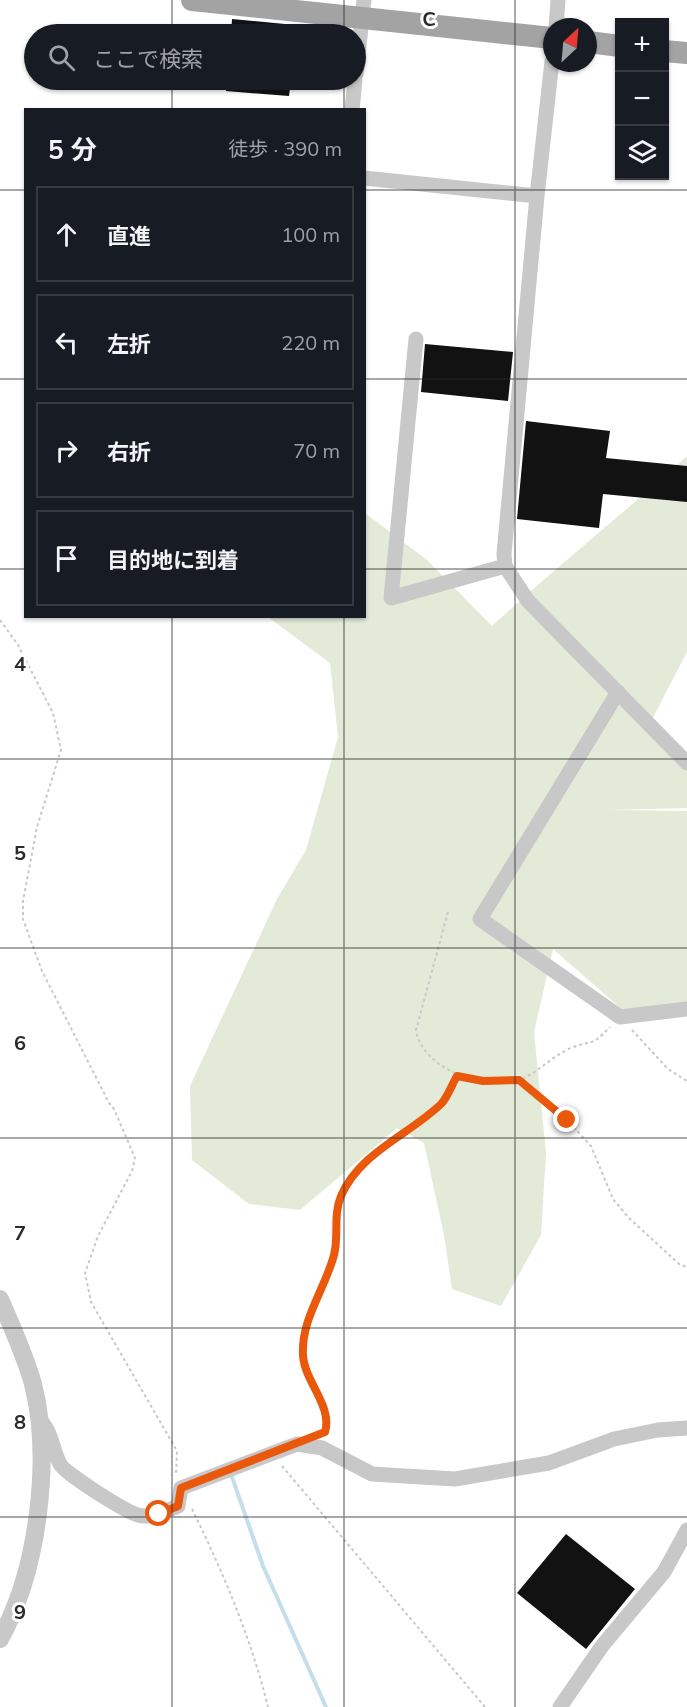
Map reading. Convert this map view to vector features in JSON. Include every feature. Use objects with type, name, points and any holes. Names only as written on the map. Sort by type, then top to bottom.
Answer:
[{"type":"main road","points":[[192,0],[363,8],[543,37]]},
{"type":"main road","points":[[597,43],[615,45]]},
{"type":"main road","points":[[669,51],[687,53]]},
{"type":"street","points":[[557,18],[558,0]]},
{"type":"street","points":[[361,24],[363,8]]},
{"type":"street","points":[[551,72],[537,196],[504,554],[505,566],[528,601],[687,764]]},
{"type":"street","points":[[352,108],[354,90]]},
{"type":"street","points":[[366,178],[537,196]]},
{"type":"street","points":[[416,339],[391,598],[505,566]]},
{"type":"street","points":[[618,692],[480,919],[620,1017],[687,1009]]},
{"type":"street","points":[[0,1299],[24,1354],[33,1385],[39,1419],[41,1455],[35,1526],[15,1604],[0,1639]]},
{"type":"street","points":[[39,1419],[46,1426],[61,1467],[116,1504],[139,1516],[159,1514],[178,1506],[181,1488],[227,1472],[275,1450],[297,1444],[309,1444],[372,1474],[455,1479],[549,1463],[614,1439],[658,1430],[687,1428]]},
{"type":"street","points":[[560,1707],[602,1646],[664,1572],[687,1530]]},
{"type":"path","points":[[0,620],[18,645],[53,713],[61,750],[38,827],[23,901],[23,919],[42,971],[114,1109],[135,1158],[132,1171],[98,1236],[85,1273],[91,1302],[177,1451],[176,1478],[214,1554],[242,1623],[268,1707]]},
{"type":"path","points":[[448,912],[416,1030],[423,1048],[457,1076],[483,1081],[519,1080],[571,1048],[595,1043],[620,1017],[668,1069],[687,1081]]},
{"type":"path","points":[[315,1436],[325,1432],[327,1424],[324,1411],[304,1370],[302,1336],[335,1254],[337,1205],[354,1173],[396,1135],[442,1102],[457,1076]]},
{"type":"path","points":[[519,1080],[567,1120],[591,1146],[613,1199],[629,1218],[679,1264],[687,1267]]},
{"type":"path","points":[[275,1450],[281,1465],[485,1707]]},
{"type":"green space","points":[[687,456],[687,652],[648,727],[687,768],[687,808],[607,810],[687,811],[687,1002],[624,1011],[553,949],[534,1032],[546,1153],[541,1235],[501,1306],[452,1289],[444,1235],[424,1143],[397,1128],[300,1210],[249,1204],[192,1160],[190,1086],[277,899],[306,850],[338,737],[330,663],[269,618],[366,618],[366,514],[427,560],[492,626]]},
{"type":"building","points":[[232,19],[284,24],[232,24]]},
{"type":"building","points":[[226,90],[290,90],[289,96]]},
{"type":"building","points":[[425,344],[513,352],[508,401],[421,392]]},
{"type":"building","points":[[526,421],[610,431],[606,458],[687,466],[687,502],[603,494],[599,528],[517,519]]},
{"type":"building","points":[[566,1534],[635,1589],[586,1649],[517,1593]]},
{"type":"waterway","points":[[232,1477],[263,1566],[326,1707]]},
{"type":"route","points":[[159,1514],[178,1506],[181,1488],[325,1432],[327,1424],[324,1411],[304,1370],[302,1336],[335,1254],[337,1205],[354,1173],[396,1135],[442,1102],[457,1076],[483,1081],[519,1080],[567,1120]]}]
